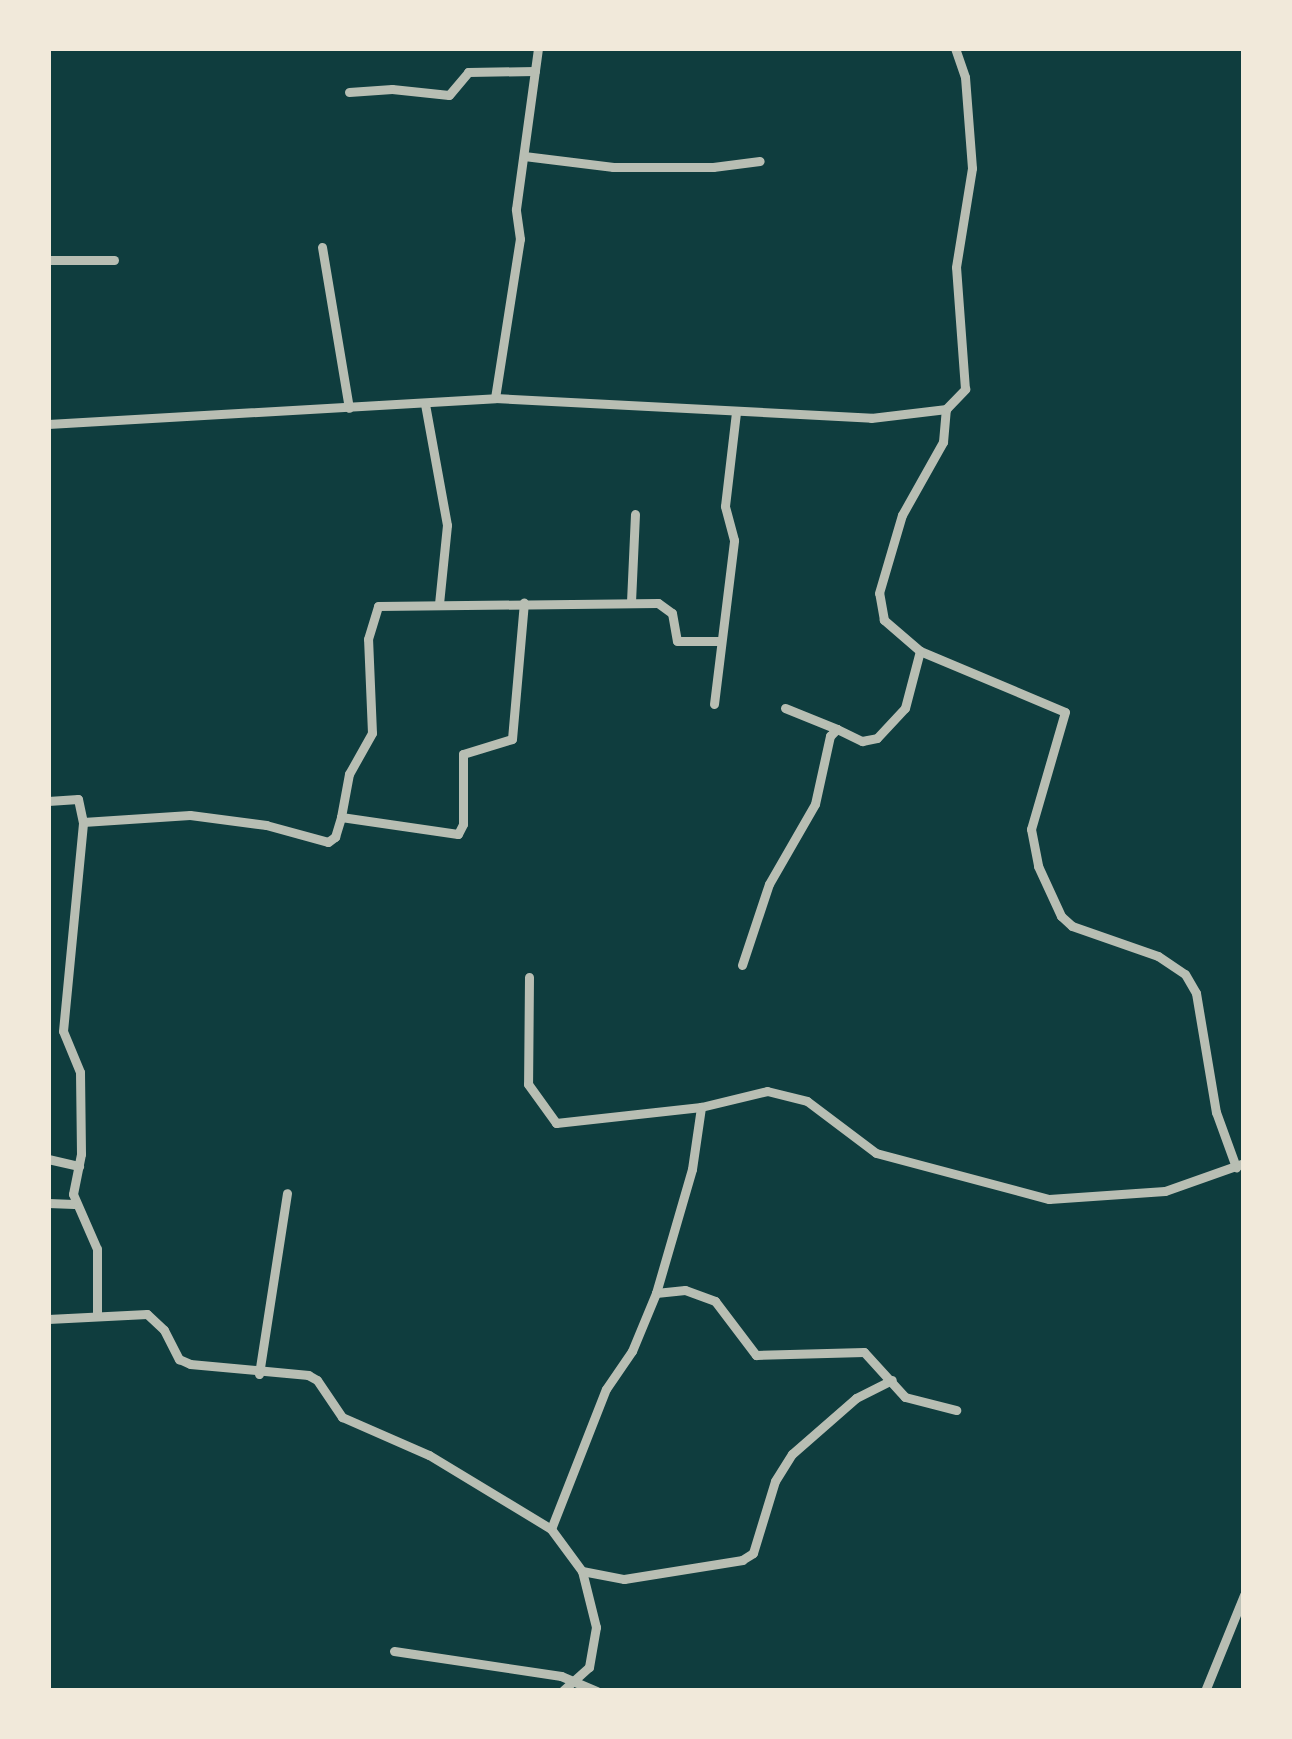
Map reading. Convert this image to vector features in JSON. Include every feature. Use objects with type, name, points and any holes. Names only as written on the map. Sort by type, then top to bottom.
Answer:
[{"type":"street","points":[[495,398],[520,239],[516,209],[538,48]]},
{"type":"street","points":[[48,424],[495,398],[871,418],[946,409],[965,389],[956,267],[972,168],[964,76],[955,48]]},
{"type":"street","points":[[350,92],[392,89],[448,95],[468,72],[535,71]]},
{"type":"street","points":[[524,156],[613,167],[713,167],[760,160]]},
{"type":"street","points":[[322,248],[350,408]]},
{"type":"street","points":[[48,260],[114,260]]},
{"type":"street","points":[[425,404],[447,524],[439,604]]},
{"type":"street","points":[[529,977],[528,1084],[556,1123],[701,1107],[766,1091],[790,1095],[836,1120],[877,1154],[1048,1199],[1185,1186],[1240,1165],[1216,1112],[1202,1013],[1185,974],[1158,956],[1072,926],[1061,916],[1038,866],[1031,829],[1065,717],[1057,705],[920,651],[891,629],[878,602],[902,515],[948,429],[946,409]]},
{"type":"street","points":[[714,704],[718,641],[734,540],[725,506],[736,412]]},
{"type":"street","points":[[631,602],[635,514]]},
{"type":"street","points":[[341,817],[458,834],[465,751],[505,746],[512,740],[524,603]]},
{"type":"street","points":[[83,822],[190,815],[266,825],[328,842],[335,837],[350,774],[372,733],[368,639],[374,610],[386,604],[666,605],[677,641],[718,641]]},
{"type":"street","points":[[785,708],[868,742],[895,723],[905,708],[920,651]]},
{"type":"street","points":[[742,965],[769,884],[814,804],[826,743],[837,730]]},
{"type":"street","points":[[48,800],[78,799],[83,822],[63,1031],[80,1072],[74,1204],[97,1249],[97,1314]]},
{"type":"street","points":[[551,1529],[606,1389],[632,1351],[656,1293],[692,1169],[701,1107]]},
{"type":"street","points":[[48,1159],[79,1166]]},
{"type":"street","points":[[259,1374],[287,1193]]},
{"type":"street","points":[[48,1204],[74,1204]]},
{"type":"street","points":[[656,1293],[685,1290],[715,1301],[756,1355],[864,1352],[905,1397],[956,1410]]},
{"type":"street","points":[[48,1319],[147,1314],[164,1330],[179,1358],[190,1364],[317,1380],[342,1417],[429,1455],[551,1529],[582,1571],[596,1640],[589,1667],[562,1691]]},
{"type":"street","points":[[582,1571],[624,1579],[742,1560],[753,1553],[775,1481],[792,1454],[856,1398],[892,1380]]},
{"type":"street","points":[[1205,1691],[1244,1595]]},
{"type":"street","points":[[394,1651],[575,1680],[597,1691]]}]
